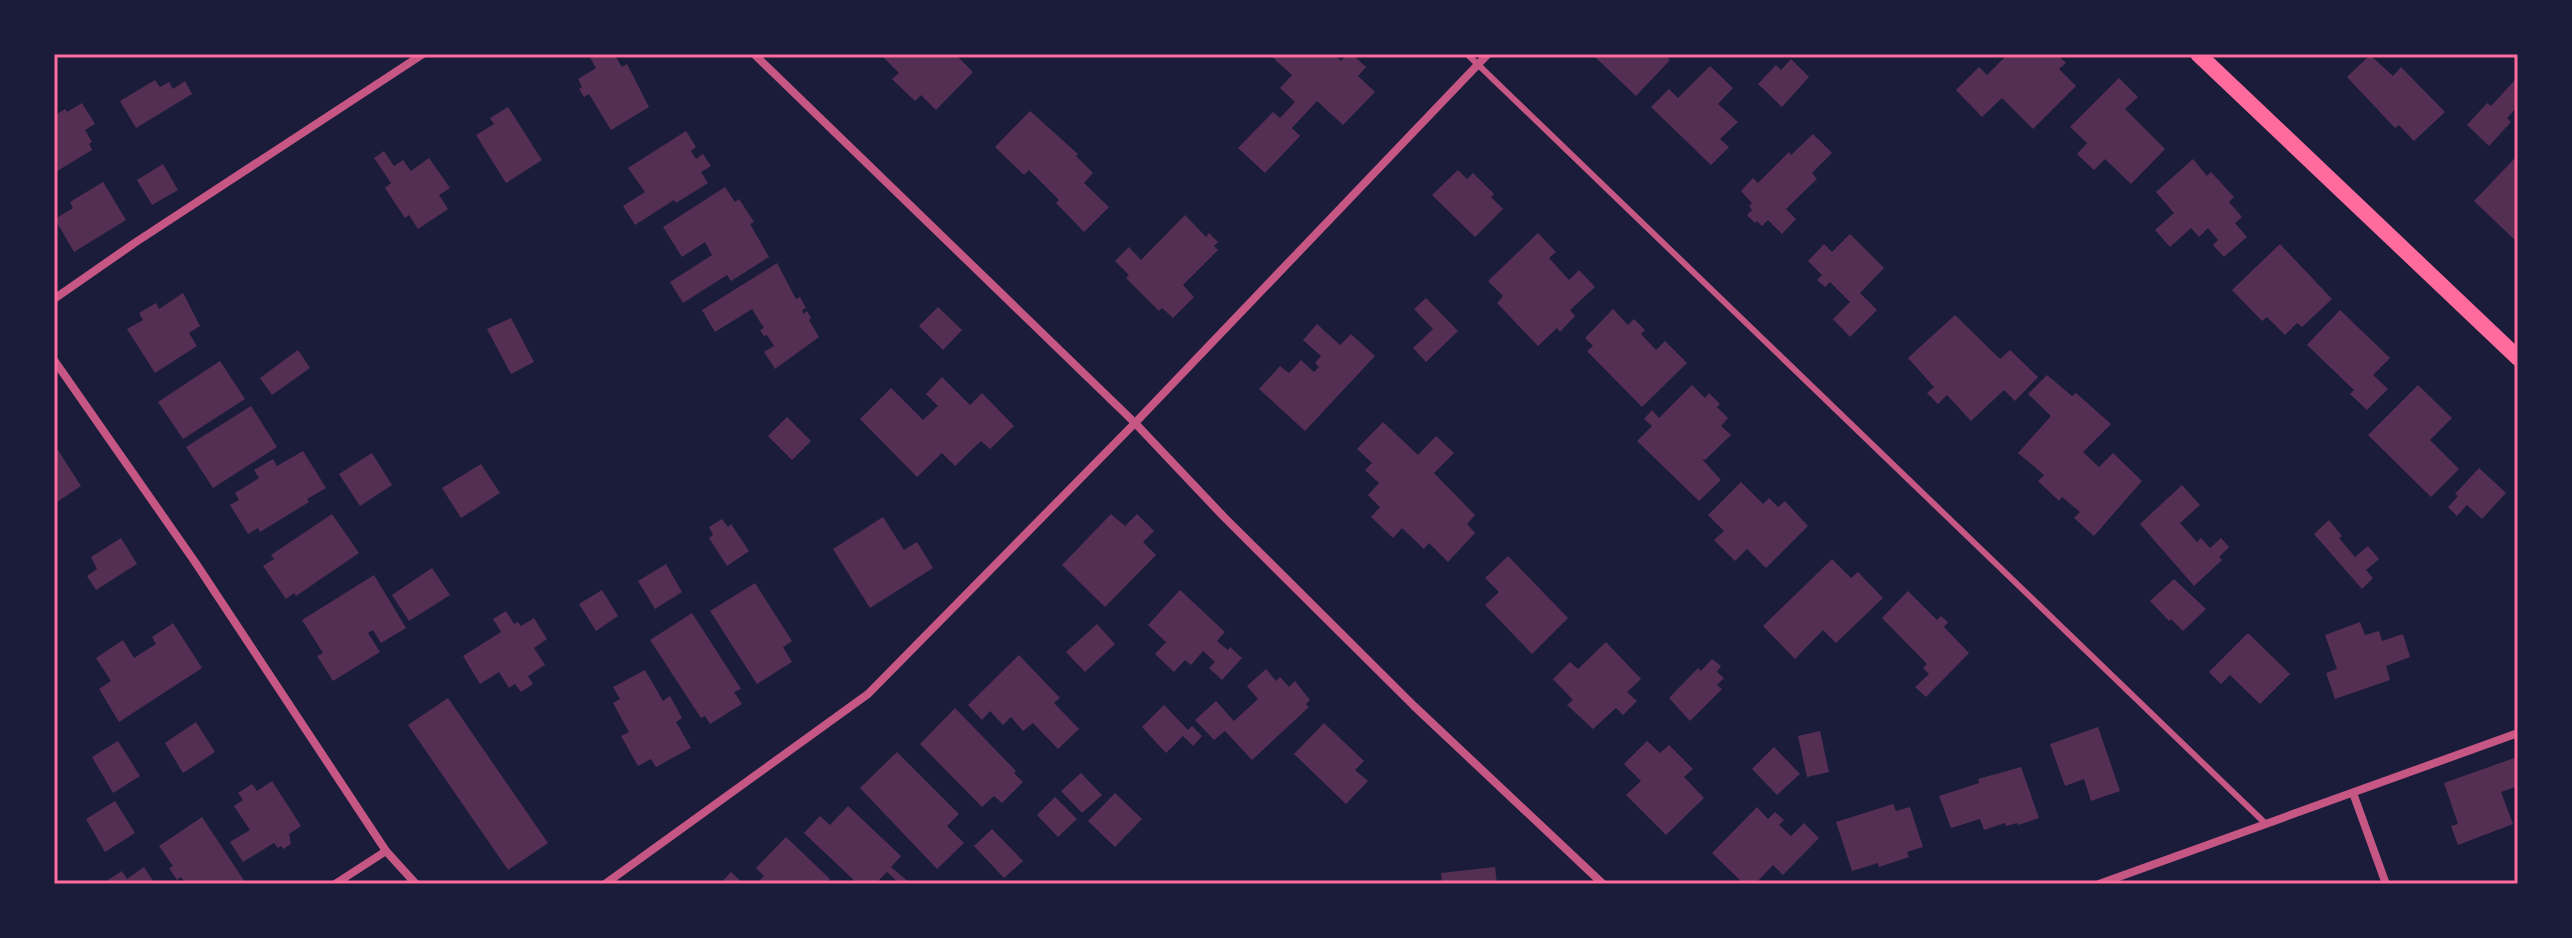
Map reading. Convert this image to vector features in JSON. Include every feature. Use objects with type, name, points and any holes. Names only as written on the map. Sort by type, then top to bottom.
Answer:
[{"type":"main road","points":[[2198,54],[2515,351]]},
{"type":"street","points":[[54,299],[423,54]]},
{"type":"street","points":[[754,54],[1135,423],[1224,517],[1403,695],[1603,884]]},
{"type":"street","points":[[605,884],[868,694],[1135,423],[1488,54]]},
{"type":"street","points":[[54,360],[204,575],[386,851],[416,884]]},
{"type":"street","points":[[2099,884],[2518,733]]},
{"type":"street","points":[[2353,793],[2386,884]]},
{"type":"street","points":[[335,884],[386,851]]},
{"type":"lane","points":[[1467,54],[2266,824]]},
{"type":"building","points":[[588,54],[614,54],[622,67],[627,64],[649,107],[611,130],[589,94],[584,97],[579,89],[582,87],[578,79],[596,68]]},
{"type":"building","points":[[880,54],[955,54],[973,72],[936,110],[921,95],[915,101],[892,79],[899,73]]},
{"type":"building","points":[[1269,54],[1334,54],[1341,61],[1347,54],[1352,54],[1366,67],[1358,76],[1375,92],[1343,125],[1317,101],[1292,128],[1300,136],[1265,173],[1238,148],[1273,112],[1280,118],[1295,102],[1280,88],[1292,75]]},
{"type":"building","points":[[1592,54],[1664,54],[1670,60],[1636,96]]},
{"type":"building","points":[[2008,54],[2057,54],[2066,63],[2059,69],[2076,86],[2033,129],[2002,98],[1982,117],[1956,90],[1979,67],[1987,75]]},
{"type":"building","points":[[2370,55],[2393,76],[2401,67],[2445,112],[2414,141],[2399,125],[2395,128],[2347,77]]},
{"type":"building","points":[[1791,59],[1809,77],[1782,107],[1758,84],[1776,65],[1781,70]]},
{"type":"building","points":[[1710,66],[1733,88],[1718,104],[1738,122],[1720,139],[1729,147],[1711,165],[1651,107],[1669,89],[1678,98]]},
{"type":"building","points":[[2119,78],[2138,97],[2125,109],[2165,149],[2131,184],[2105,159],[2094,170],[2077,154],[2087,143],[2070,127]]},
{"type":"building","points":[[155,80],[160,87],[169,82],[173,89],[185,81],[192,94],[136,128],[120,101]]},
{"type":"building","points":[[2515,80],[2518,83],[2518,106],[2507,118],[2511,122],[2489,146],[2467,125],[2487,103],[2491,106]]},
{"type":"building","points":[[82,103],[95,124],[85,130],[92,142],[89,144],[92,150],[54,173],[54,116]]},
{"type":"building","points":[[508,107],[542,160],[506,183],[476,135],[494,124],[490,118]]},
{"type":"building","points":[[1030,111],[1078,154],[1076,156],[1093,173],[1084,183],[1109,207],[1084,232],[1056,203],[1059,200],[1029,170],[1024,175],[995,147]]},
{"type":"building","points":[[686,131],[696,147],[691,151],[696,159],[703,154],[711,166],[701,172],[708,183],[635,225],[623,206],[645,192],[628,168]]},
{"type":"building","points":[[1813,134],[1832,153],[1812,173],[1817,179],[1786,209],[1796,219],[1782,234],[1768,220],[1762,226],[1757,221],[1755,223],[1747,215],[1752,210],[1749,206],[1752,203],[1741,191],[1753,178],[1758,183],[1789,152],[1791,155]]},
{"type":"building","points":[[384,151],[394,166],[403,160],[411,171],[429,158],[450,188],[439,195],[448,209],[418,229],[409,215],[405,218],[385,188],[391,183],[374,158]]},
{"type":"building","points":[[2515,158],[2518,161],[2518,243],[2474,201]]},
{"type":"building","points":[[2193,159],[2207,176],[2211,172],[2234,197],[2229,202],[2242,217],[2235,223],[2247,237],[2224,257],[2213,245],[2218,240],[2208,228],[2199,237],[2191,228],[2170,247],[2155,230],[2174,213],[2156,192]]},
{"type":"building","points":[[163,164],[178,190],[152,205],[137,180]]},
{"type":"building","points":[[1458,170],[1467,179],[1473,173],[1494,194],[1491,197],[1503,209],[1475,237],[1432,195]]},
{"type":"building","points":[[103,182],[126,220],[74,252],[55,219],[73,208],[70,202]]},
{"type":"building","points":[[725,187],[735,202],[739,199],[754,222],[750,224],[769,257],[731,281],[727,275],[683,303],[670,282],[712,255],[705,242],[682,257],[663,227]]},
{"type":"building","points":[[1185,215],[1206,237],[1209,233],[1218,242],[1214,246],[1218,250],[1183,285],[1194,297],[1173,318],[1162,308],[1159,311],[1126,278],[1129,275],[1115,261],[1129,247],[1141,260]]},
{"type":"building","points":[[1538,233],[1556,252],[1549,258],[1569,280],[1579,270],[1595,287],[1570,310],[1575,316],[1560,332],[1557,328],[1538,346],[1497,303],[1503,296],[1488,281]]},
{"type":"building","points":[[1850,234],[1884,268],[1860,293],[1877,310],[1850,337],[1833,319],[1850,302],[1830,282],[1825,287],[1817,280],[1822,275],[1808,261],[1824,244],[1832,252]]},
{"type":"building","points":[[2280,244],[2332,299],[2302,327],[2297,323],[2285,335],[2267,317],[2262,321],[2232,290]]},
{"type":"building","points":[[777,263],[796,299],[800,297],[806,308],[802,310],[804,314],[807,311],[819,337],[775,369],[764,352],[774,346],[760,330],[764,328],[752,309],[715,332],[702,310]]},
{"type":"building","points":[[183,293],[200,326],[189,333],[197,346],[155,373],[127,329],[143,320],[139,313],[156,303],[159,309]]},
{"type":"building","points":[[1426,298],[1458,331],[1426,362],[1413,348],[1433,329],[1414,309]]},
{"type":"building","points":[[938,307],[962,330],[943,350],[919,326]]},
{"type":"building","points":[[1613,309],[1628,325],[1634,319],[1645,330],[1641,334],[1656,350],[1665,341],[1687,363],[1642,407],[1587,351],[1593,346],[1585,338]]},
{"type":"building","points":[[2340,310],[2390,358],[2373,375],[2388,389],[2367,410],[2350,394],[2354,390],[2307,345]]},
{"type":"building","points":[[1955,315],[2000,359],[2010,350],[2038,377],[2015,401],[2004,390],[1971,421],[1947,395],[1938,404],[1927,393],[1934,387],[1908,358]]},
{"type":"building","points":[[511,318],[534,362],[511,374],[487,329]]},
{"type":"building","points":[[1317,324],[1340,345],[1351,334],[1375,356],[1305,431],[1259,389],[1280,366],[1289,373],[1301,360],[1314,372],[1319,367],[1315,363],[1321,356],[1303,340]]},
{"type":"building","points":[[298,350],[310,368],[272,395],[260,378]]},
{"type":"building","points":[[220,361],[245,399],[183,439],[158,402]]},
{"type":"building","points":[[2047,375],[2072,396],[2076,393],[2111,424],[2083,452],[2099,467],[2113,453],[2142,481],[2094,536],[2074,518],[2080,512],[2062,497],[2059,501],[2038,481],[2044,475],[2018,453],[2051,416],[2028,394]]},
{"type":"building","points":[[942,377],[970,405],[982,393],[1014,426],[990,449],[981,441],[955,466],[942,453],[917,477],[860,419],[891,388],[923,420],[938,406],[926,394]]},
{"type":"building","points":[[1692,385],[1705,398],[1709,393],[1720,404],[1717,407],[1728,418],[1721,426],[1731,435],[1705,460],[1702,459],[1721,480],[1699,501],[1637,441],[1652,426],[1644,419],[1652,410],[1659,418]]},
{"type":"building","points":[[2418,385],[2452,418],[2430,440],[2459,469],[2431,497],[2368,435]]},
{"type":"building","points":[[251,406],[277,447],[213,488],[186,447]]},
{"type":"building","points":[[787,417],[811,441],[792,460],[768,436]]},
{"type":"building","points":[[1383,422],[1418,455],[1436,436],[1454,453],[1434,473],[1475,515],[1467,524],[1475,533],[1448,562],[1429,543],[1424,549],[1402,528],[1393,538],[1371,517],[1380,507],[1368,495],[1379,483],[1365,470],[1372,463],[1357,449]]},
{"type":"building","points":[[54,444],[81,486],[54,504]]},
{"type":"building","points":[[303,451],[326,488],[260,532],[258,528],[248,534],[230,505],[239,500],[235,493],[259,478],[254,470],[273,459],[277,466]]},
{"type":"building","points":[[372,453],[392,485],[360,506],[339,474]]},
{"type":"building","points":[[481,464],[500,493],[461,518],[442,488]]},
{"type":"building","points":[[2479,468],[2506,493],[2482,519],[2467,505],[2457,516],[2448,507],[2458,496],[2455,494]]},
{"type":"building","points":[[1741,482],[1763,504],[1769,498],[1778,507],[1785,501],[1808,526],[1766,568],[1747,549],[1735,561],[1714,540],[1724,531],[1708,515]]},
{"type":"building","points":[[2182,485],[2200,505],[2180,523],[2197,542],[2201,538],[2210,548],[2221,538],[2229,547],[2219,557],[2222,560],[2194,586],[2140,524]]},
{"type":"building","points":[[332,514],[359,553],[296,596],[294,593],[286,599],[263,566],[274,559],[271,555]]},
{"type":"building","points":[[1111,514],[1125,526],[1137,514],[1154,531],[1143,542],[1156,555],[1105,607],[1062,565]]},
{"type":"building","points":[[883,517],[904,550],[917,542],[933,568],[870,608],[833,549]]},
{"type":"building","points":[[722,519],[728,527],[731,524],[749,551],[727,566],[709,538],[713,535],[709,527]]},
{"type":"building","points":[[2329,520],[2355,557],[2368,546],[2379,559],[2366,570],[2373,578],[2362,589],[2314,534]]},
{"type":"building","points":[[121,538],[137,564],[96,590],[87,576],[97,569],[91,557]]},
{"type":"building","points":[[1508,556],[1568,618],[1532,654],[1485,605],[1499,592],[1485,578]]},
{"type":"building","points":[[1832,559],[1851,578],[1858,572],[1883,598],[1836,643],[1823,630],[1795,659],[1763,626]]},
{"type":"building","points":[[666,564],[682,592],[655,609],[638,581]]},
{"type":"building","points":[[432,568],[450,595],[409,621],[392,595]]},
{"type":"building","points":[[374,575],[406,628],[381,643],[373,630],[368,633],[380,652],[333,681],[317,656],[323,653],[302,620]]},
{"type":"building","points":[[2174,579],[2206,609],[2183,631],[2150,601]]},
{"type":"building","points":[[755,583],[792,641],[783,647],[792,662],[757,684],[710,611]]},
{"type":"building","points":[[602,590],[618,616],[596,631],[579,604]]},
{"type":"building","points":[[1180,590],[1225,632],[1217,641],[1242,658],[1222,680],[1209,668],[1215,662],[1203,651],[1191,665],[1185,660],[1174,672],[1155,654],[1166,642],[1148,625]]},
{"type":"building","points":[[1908,591],[1937,620],[1941,616],[1948,622],[1944,627],[1969,653],[1926,697],[1915,687],[1929,674],[1923,668],[1927,664],[1882,618]]},
{"type":"building","points":[[506,611],[514,624],[518,622],[521,626],[534,618],[547,639],[534,648],[545,665],[528,676],[533,684],[521,692],[515,684],[509,688],[499,672],[480,684],[463,656],[501,632],[493,619]]},
{"type":"building","points":[[692,613],[741,689],[734,692],[742,704],[710,724],[705,716],[701,718],[650,640]]},
{"type":"building","points":[[2360,622],[2365,635],[2379,631],[2382,641],[2403,634],[2410,657],[2386,666],[2390,680],[2335,699],[2326,673],[2337,669],[2325,635]]},
{"type":"building","points":[[173,623],[202,668],[119,722],[99,689],[111,681],[96,658],[123,640],[134,658],[156,644],[152,637]]},
{"type":"building","points":[[1097,624],[1115,644],[1085,672],[1066,652]]},
{"type":"building","points":[[2248,633],[2290,674],[2260,704],[2230,675],[2221,684],[2209,672]]},
{"type":"building","points":[[1606,642],[1641,679],[1627,692],[1637,701],[1623,715],[1616,708],[1593,729],[1567,705],[1573,700],[1553,679],[1570,662],[1578,669]]},
{"type":"building","points":[[1019,655],[1060,698],[1054,703],[1079,729],[1058,749],[1033,723],[1023,731],[1011,717],[1003,725],[990,711],[982,720],[968,705]]},
{"type":"building","points":[[1712,659],[1721,666],[1717,672],[1724,678],[1717,685],[1722,689],[1690,721],[1669,698],[1698,668],[1701,671]]},
{"type":"building","points":[[1266,669],[1276,681],[1280,677],[1289,687],[1295,681],[1310,700],[1306,704],[1309,707],[1252,760],[1225,731],[1214,740],[1195,720],[1216,701],[1234,721],[1258,699],[1247,686]]},
{"type":"building","points":[[645,670],[663,701],[670,696],[682,718],[676,722],[691,748],[656,767],[651,759],[638,766],[621,736],[629,732],[613,703],[620,699],[613,687]]},
{"type":"building","points":[[448,698],[548,843],[508,870],[408,725]]},
{"type":"building","points":[[1164,705],[1188,730],[1192,726],[1202,736],[1193,746],[1183,736],[1166,753],[1142,727]]},
{"type":"building","points":[[955,708],[1023,782],[1002,803],[994,796],[982,807],[920,744]]},
{"type":"building","points":[[196,722],[215,752],[183,773],[165,743]]},
{"type":"building","points":[[1324,723],[1364,761],[1355,770],[1368,781],[1346,804],[1294,754]]},
{"type":"building","points":[[2098,727],[2120,791],[2091,801],[2084,779],[2065,786],[2050,744]]},
{"type":"building","points":[[1820,731],[1829,772],[1807,777],[1798,736]]},
{"type":"building","points":[[118,741],[140,776],[113,793],[92,757]]},
{"type":"building","points":[[1647,741],[1660,753],[1669,745],[1693,769],[1684,777],[1704,798],[1666,835],[1626,795],[1641,781],[1624,764]]},
{"type":"building","points":[[1774,747],[1800,774],[1777,795],[1752,769]]},
{"type":"building","points":[[897,752],[959,814],[947,826],[964,843],[937,869],[860,788]]},
{"type":"building","points":[[2517,757],[2518,786],[2501,792],[2513,824],[2458,845],[2451,826],[2458,824],[2444,783]]},
{"type":"building","points":[[2021,767],[2039,818],[1984,830],[1980,819],[1951,828],[1939,796],[1979,783],[1978,779]]},
{"type":"building","points":[[1081,773],[1102,795],[1082,813],[1061,791]]},
{"type":"building","points":[[272,781],[301,826],[289,834],[291,844],[283,849],[274,843],[243,862],[230,842],[250,830],[234,806],[243,800],[238,793],[252,784],[257,791]]},
{"type":"building","points":[[1115,793],[1142,819],[1115,847],[1088,821]]},
{"type":"building","points":[[1055,797],[1077,819],[1058,837],[1037,815]]},
{"type":"building","points":[[115,801],[135,833],[105,852],[86,819]]},
{"type":"building","points":[[1893,804],[1896,811],[1910,807],[1923,847],[1907,852],[1909,857],[1879,867],[1878,863],[1852,871],[1836,822]]},
{"type":"building","points":[[848,806],[901,856],[891,867],[911,884],[900,884],[887,872],[875,884],[858,884],[804,833],[820,816],[830,825]]},
{"type":"building","points":[[1757,807],[1768,819],[1775,812],[1784,820],[1779,825],[1791,836],[1804,823],[1819,838],[1783,875],[1773,865],[1755,884],[1744,884],[1712,853]]},
{"type":"building","points":[[202,817],[245,882],[243,884],[186,884],[181,877],[177,880],[169,868],[173,866],[159,846]]},
{"type":"building","points":[[992,829],[1023,861],[1004,878],[974,846]]},
{"type":"building","points":[[786,837],[830,879],[825,884],[758,882],[764,876],[756,868]]},
{"type":"building","points":[[144,867],[155,884],[102,884],[122,871],[127,879]]},
{"type":"building","points":[[1495,867],[1497,884],[1442,884],[1441,873]]},
{"type":"building","points":[[731,872],[744,884],[720,884]]}]
